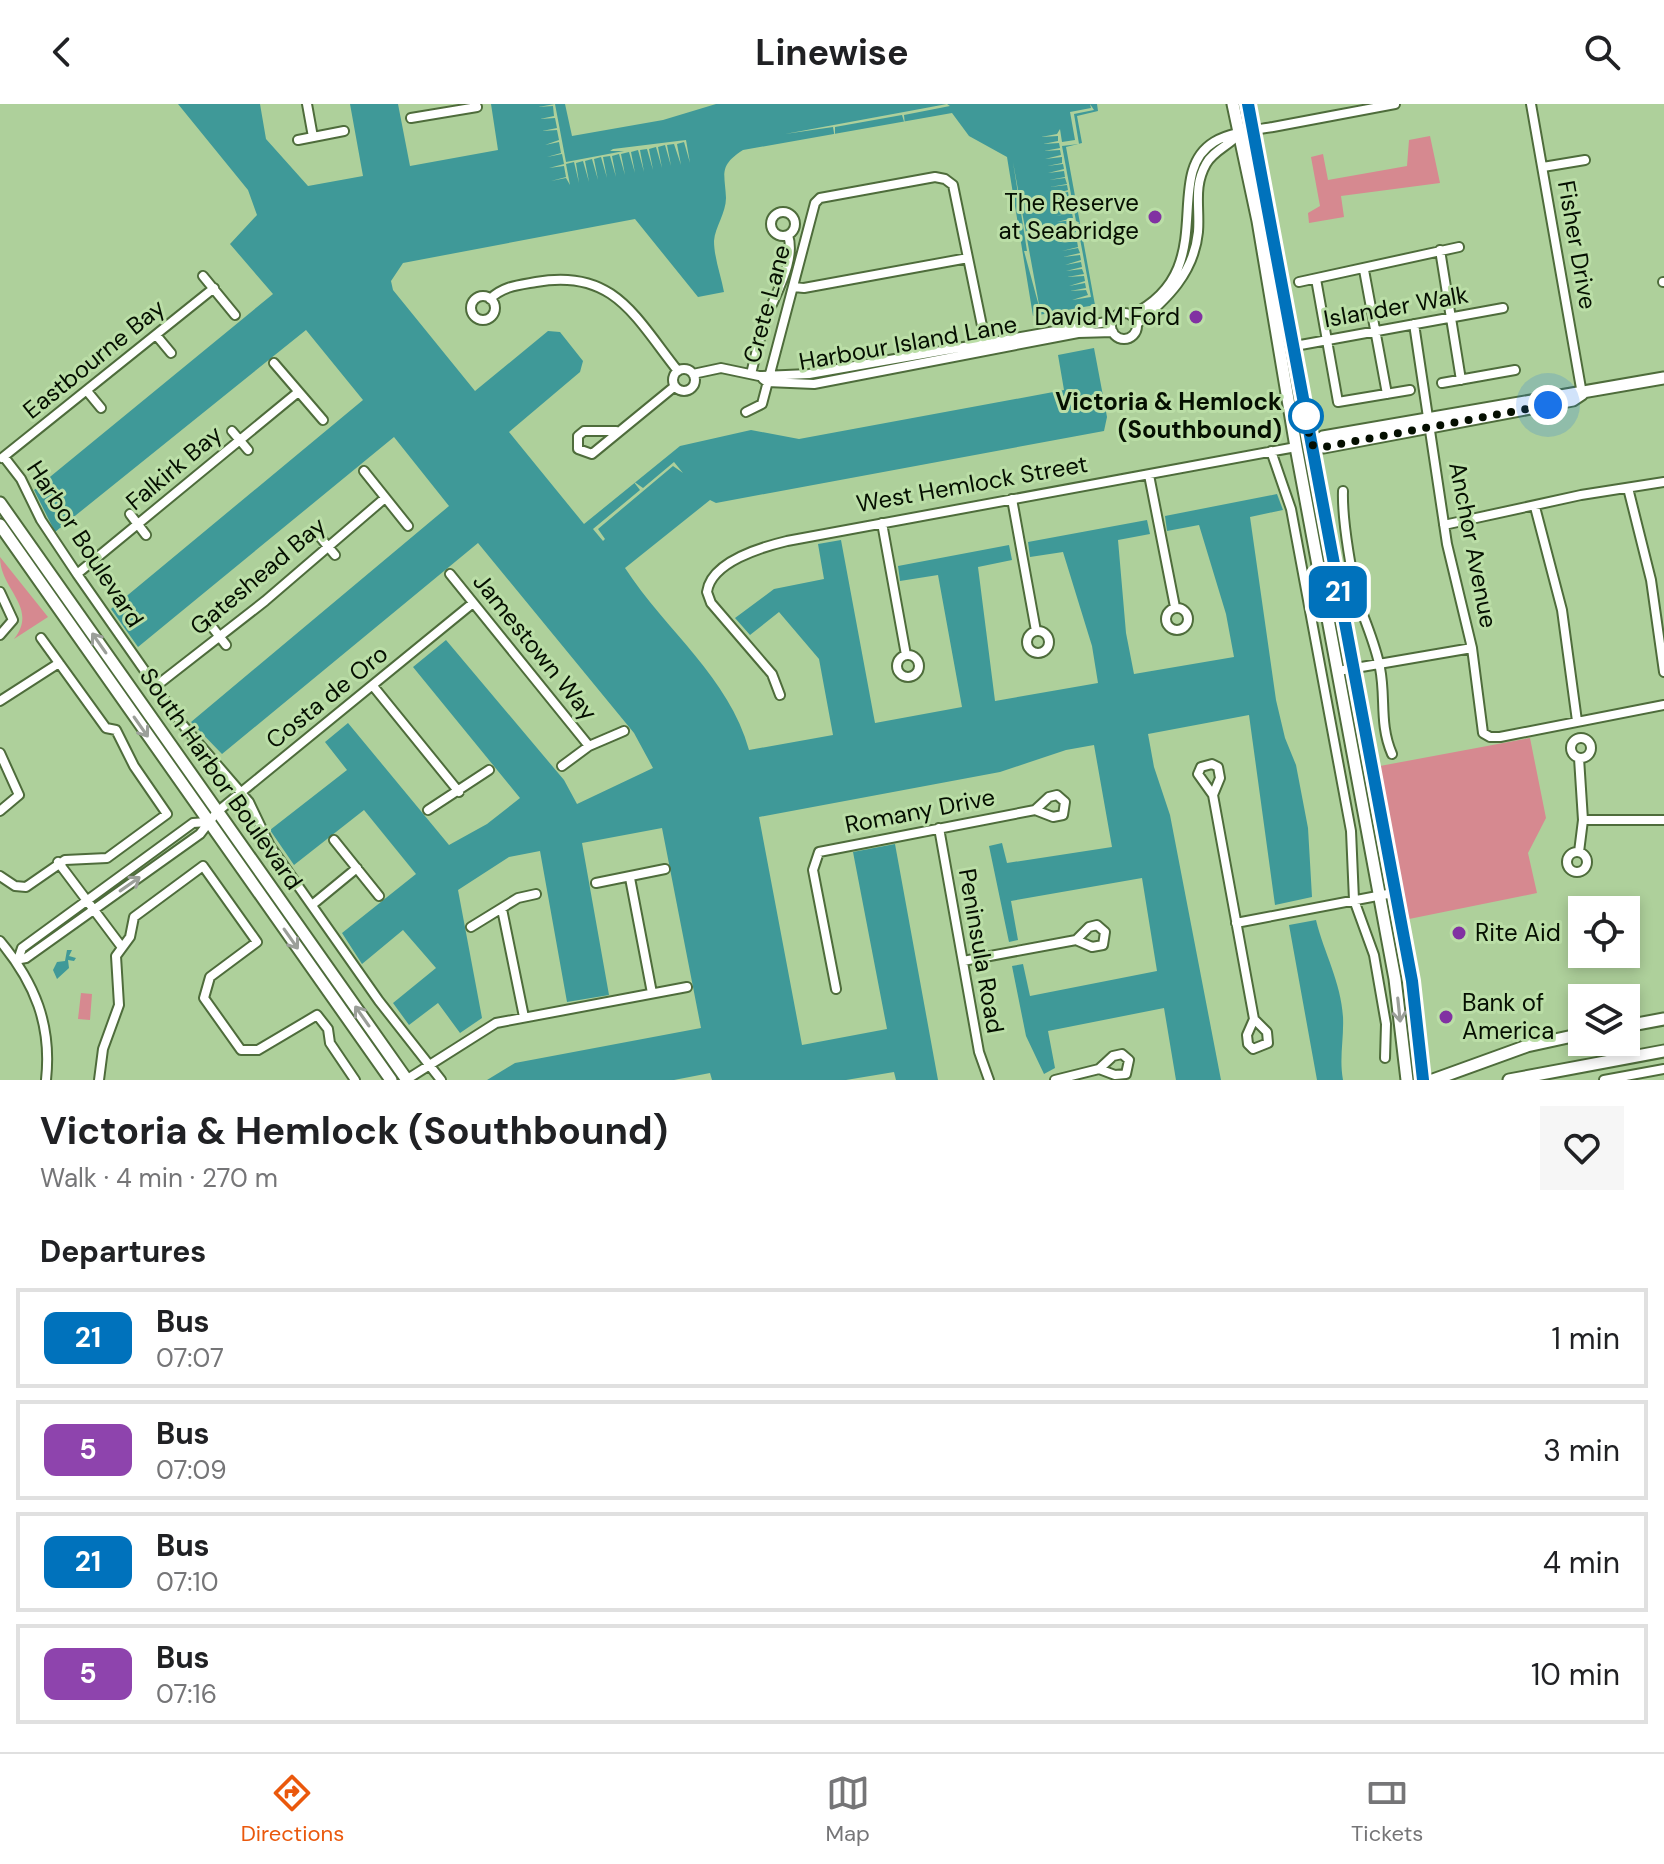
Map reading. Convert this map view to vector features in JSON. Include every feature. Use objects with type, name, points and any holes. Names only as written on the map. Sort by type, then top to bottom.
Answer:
[{"type":"main road","points":[[1233,104],[1261,235],[1296,447],[1380,895],[1398,996],[1407,1080]]},
{"type":"main road","points":[[1248,104],[1295,346],[1351,669],[1412,981],[1423,1080]]},
{"type":"main road","name":"West Hemlock Street","points":[[1296,447],[1324,447],[1430,423],[1573,400],[1582,394],[1664,378]]},
{"type":"main road","name":"South Harbor Boulevard","points":[[0,503],[407,1080]]},
{"type":"main road","name":"South Harbor Boulevard","points":[[0,525],[391,1080]]},
{"type":"main road","points":[[1640,1023],[1664,1019]]},
{"type":"main road","points":[[1433,1080],[1527,1046],[1568,1037]]},
{"type":"main road","points":[[1509,1080],[1664,1051]]},
{"type":"street","points":[[307,104],[313,137]]},
{"type":"street","points":[[1131,315],[1160,294],[1182,261],[1189,222],[1188,189],[1200,155],[1212,143],[1253,131],[1395,104]]},
{"type":"street","name":"Fisher Drive","points":[[1531,104],[1582,394]]},
{"type":"street","points":[[411,118],[443,108],[477,107]]},
{"type":"street","points":[[298,140],[344,131]]},
{"type":"street","points":[[1137,324],[1131,315],[1122,313],[1112,321],[1113,332],[1127,339],[1136,331],[1137,324],[1165,300],[1187,269],[1198,232],[1196,195],[1199,178],[1207,161],[1238,135]]},
{"type":"street","points":[[1543,167],[1585,160]]},
{"type":"street","name":"Crete Lane","points":[[746,412],[762,404],[761,376],[793,287],[815,203],[820,198],[945,179],[953,185],[968,258]]},
{"type":"street","points":[[761,376],[763,326],[780,288],[790,243],[788,235]]},
{"type":"street","points":[[1299,282],[1364,270],[1378,262],[1459,247]]},
{"type":"street","points":[[1440,250],[1461,380]]},
{"type":"street","points":[[793,287],[804,288],[968,258],[986,346]]},
{"type":"street","points":[[1364,270],[1387,394]]},
{"type":"street","points":[[203,276],[235,315]]},
{"type":"street","points":[[490,299],[511,286],[559,278],[596,283],[618,296],[678,371]]},
{"type":"street","points":[[1316,279],[1338,402],[1410,390]]},
{"type":"street","name":"Eastbourne Bay","points":[[2,458],[214,288]]},
{"type":"street","name":"Islander Walk","points":[[1295,346],[1503,308]]},
{"type":"street","name":"Harbour Island Lane","points":[[986,346],[1112,321]]},
{"type":"street","name":"Anchor Avenue","points":[[1414,324],[1444,525],[1472,648],[1483,733],[1494,738],[1577,721]]},
{"type":"street","name":"Harbour Island Lane","points":[[693,374],[721,368],[761,376],[809,374],[1078,333],[1113,332]]},
{"type":"street","points":[[156,335],[171,353]]},
{"type":"street","points":[[274,363],[323,420]]},
{"type":"street","points":[[688,370],[693,374],[691,387],[685,390],[675,386],[674,376],[678,371],[688,370]]},
{"type":"street","points":[[1442,383],[1515,370]]},
{"type":"street","points":[[616,431],[584,431],[578,436],[578,449],[592,454],[616,431],[634,422],[675,386]]},
{"type":"street","points":[[87,391],[101,408]]},
{"type":"street","name":"Falkirk Bay","points":[[77,574],[297,393]]},
{"type":"street","points":[[232,431],[248,450]]},
{"type":"street","name":"West Hemlock Street","points":[[780,695],[772,674],[711,603],[707,592],[713,576],[751,553],[787,541],[1296,447]]},
{"type":"street","points":[[1271,451],[1291,509],[1351,831],[1354,900],[1376,963],[1386,1024],[1385,1058]]},
{"type":"street","name":"Harbor Boulevard","points":[[2,458],[21,479],[41,520],[182,724],[243,793],[270,846],[379,1001],[441,1080]]},
{"type":"street","points":[[364,471],[408,526]]},
{"type":"street","points":[[1149,475],[1175,607]]},
{"type":"street","points":[[1444,525],[1664,482]]},
{"type":"street","points":[[1628,488],[1651,580],[1664,672]]},
{"type":"street","points":[[1343,491],[1344,519],[1360,605],[1380,664],[1382,723],[1392,754]]},
{"type":"street","name":"Gateshead Bay","points":[[156,686],[216,632],[265,601],[385,498]]},
{"type":"street","points":[[1012,499],[1036,631]]},
{"type":"street","points":[[1535,507],[1562,610],[1577,721],[1664,705]]},
{"type":"street","points":[[130,514],[146,535]]},
{"type":"street","points":[[882,523],[906,655]]},
{"type":"street","points":[[320,537],[335,555]]},
{"type":"street","name":"Jamestown Way","points":[[450,574],[589,746]]},
{"type":"street","points":[[0,592],[13,620],[0,635]]},
{"type":"street","name":"Costa de Oro","points":[[207,822],[193,823],[22,948],[17,958],[26,958],[200,834],[217,812],[473,603]]},
{"type":"street","points":[[216,632],[226,645]]},
{"type":"street","points":[[0,876],[15,886],[26,887],[58,862],[107,858],[167,814],[134,766],[116,730],[106,728],[41,638]]},
{"type":"street","points":[[1338,671],[1472,648]]},
{"type":"street","points":[[0,686],[3,699],[59,663]]},
{"type":"street","points":[[373,686],[459,792]]},
{"type":"street","name":"Jamestown Way","points":[[562,766],[589,746],[624,731]]},
{"type":"street","points":[[0,753],[19,791],[16,801],[0,811]]},
{"type":"street","points":[[1579,758],[1583,820],[1579,852]]},
{"type":"street","points":[[428,810],[489,770]]},
{"type":"street","points":[[1213,795],[1254,1019]]},
{"type":"street","name":"Romany Drive","points":[[836,989],[813,870],[815,857],[825,849],[1035,810]]},
{"type":"street","points":[[1583,820],[1664,820]]},
{"type":"street","name":"Peninsula Road","points":[[939,828],[979,1052],[989,1080]]},
{"type":"street","points":[[334,840],[379,896]]},
{"type":"street","points":[[58,862],[121,946]]},
{"type":"street","points":[[99,1080],[103,1049],[117,1017],[115,963],[121,946],[130,937],[137,913],[203,866],[257,942],[210,977],[204,998],[241,1050],[258,1050],[317,1015],[328,1029],[330,1043],[355,1080]]},
{"type":"street","points":[[312,905],[357,868]]},
{"type":"street","points":[[596,883],[665,869]]},
{"type":"street","points":[[630,878],[652,993]]},
{"type":"street","points":[[1236,923],[1393,893]]},
{"type":"street","points":[[471,927],[518,898],[536,894]]},
{"type":"street","points":[[502,909],[524,1017]]},
{"type":"street","points":[[963,961],[1076,940]]},
{"type":"street","points":[[0,941],[17,958],[43,1013],[48,1042],[46,1080]]},
{"type":"street","points":[[407,1080],[484,1028],[524,1017],[687,987]]},
{"type":"street","points":[[1055,1080],[1099,1069]]},
{"type":"street","points":[[1604,1080],[1664,1069]]},
{"type":"shaded area","points":[[1430,136],[1440,183],[1341,196],[1344,217],[1309,223],[1308,213],[1320,206],[1311,157],[1323,154],[1328,180],[1407,166],[1409,140]]},
{"type":"shaded area","points":[[0,557],[48,617],[14,639],[21,628],[21,608],[6,579]]},
{"type":"shaded area","points":[[1530,738],[1546,818],[1528,853],[1537,893],[1409,919],[1380,766]]},
{"type":"shaded area","points":[[81,993],[92,994],[90,1020],[78,1019]]},
{"type":"water","points":[[178,104],[260,104],[266,139],[308,186],[363,176],[350,104],[398,104],[410,166],[498,150],[491,104],[565,104],[572,136],[663,120],[716,104],[1097,104],[1098,111],[1077,116],[1082,143],[1066,147],[1095,305],[1033,316],[1007,157],[969,136],[952,113],[743,150],[735,156],[726,166],[726,204],[714,241],[724,292],[698,297],[635,219],[403,263],[391,281],[393,290],[475,391],[548,331],[560,332],[583,361],[580,372],[509,432],[584,524],[680,446],[751,430],[799,439],[1064,390],[1058,355],[1094,348],[1107,417],[1104,431],[716,503],[710,500],[625,568],[712,677],[740,724],[749,750],[833,735],[819,659],[779,612],[750,635],[735,618],[774,589],[824,579],[818,544],[841,540],[875,723],[962,707],[938,575],[900,581],[898,566],[1009,545],[1012,560],[978,567],[995,701],[1098,683],[1092,646],[1063,552],[1030,557],[1028,542],[1147,520],[1150,534],[1118,540],[1126,633],[1134,674],[1234,657],[1226,614],[1199,525],[1167,531],[1165,516],[1277,494],[1283,510],[1250,517],[1276,700],[1285,738],[1296,765],[1308,828],[1312,897],[1275,905],[1249,715],[1148,734],[1154,767],[1170,815],[1221,1080],[1176,1080],[1164,1008],[1048,1031],[1055,1068],[1044,1074],[1026,1036],[1012,966],[1023,964],[1030,996],[1157,971],[1142,878],[1011,901],[1018,940],[1009,942],[989,846],[1002,843],[1007,863],[1112,847],[1094,745],[1066,750],[1000,772],[759,817],[802,1045],[887,1029],[853,852],[895,844],[938,1080],[896,1080],[894,1072],[846,1080],[712,1080],[710,1073],[674,1080],[487,1080],[515,1063],[701,1028],[662,828],[582,843],[609,995],[567,1002],[540,851],[509,857],[458,890],[482,1018],[460,1033],[438,1003],[409,1025],[393,1003],[436,968],[403,930],[362,964],[342,933],[416,874],[364,810],[294,865],[270,830],[347,770],[325,742],[348,723],[449,845],[487,824],[520,798],[413,667],[446,640],[564,780],[577,804],[653,768],[634,733],[478,543],[222,754],[191,722],[449,506],[394,437],[138,647],[111,609],[363,400],[306,330],[55,532],[34,490],[273,294],[230,244],[257,215],[248,190]]},
{"type":"water","points":[[1316,920],[1342,1004],[1343,1080],[1317,1080],[1289,925]]},
{"type":"water","points":[[67,950],[72,950],[69,956],[76,958],[74,961],[68,960],[69,968],[57,979],[53,970],[57,962],[65,961]]},
{"type":"pier","points":[[555,104],[566,162],[624,151],[610,151],[613,149],[686,140],[690,163],[684,142],[677,144],[681,165],[674,144],[667,145],[671,166],[665,145],[658,147],[662,168],[656,147],[649,149],[653,170],[647,149],[640,150],[644,172],[638,150],[631,152],[635,173],[629,152],[621,154],[625,175],[619,154],[612,156],[616,177],[610,156],[603,157],[607,178],[601,157],[594,159],[598,180],[592,159],[585,161],[589,182],[583,161],[576,163],[579,183],[574,162],[566,164],[570,185],[566,178],[551,181],[566,177],[564,166],[549,168],[564,164],[562,154],[547,157],[561,153],[559,142],[545,145],[559,140],[557,130],[542,131],[557,128],[555,118],[540,119],[554,116],[553,106],[538,107]]},
{"type":"pier","points":[[947,104],[950,106],[904,115],[905,125],[902,115],[835,127],[835,139],[833,127],[785,134]]},
{"type":"pier","points":[[1090,104],[1094,110],[1074,114],[1079,144],[1062,146],[1076,221],[1080,223],[1077,223],[1091,297],[1072,300],[1088,295],[1086,290],[1070,291],[1086,288],[1085,283],[1069,286],[1085,281],[1084,276],[1067,277],[1084,274],[1082,269],[1066,271],[1082,267],[1081,262],[1065,265],[1081,260],[1080,255],[1063,257],[1080,253],[1078,248],[1062,251],[1078,247],[1077,241],[1061,243],[1077,239],[1076,234],[1060,237],[1076,232],[1075,227],[1058,229],[1075,225],[1073,220],[1057,222],[1073,218],[1072,213],[1056,216],[1072,212],[1071,206],[1054,208],[1071,204],[1069,199],[1053,202],[1069,198],[1068,192],[1052,195],[1068,190],[1067,185],[1050,187],[1067,184],[1065,178],[1049,180],[1065,177],[1064,171],[1048,173],[1064,169],[1063,164],[1047,166],[1062,163],[1062,157],[1045,159],[1061,155],[1060,150],[1044,151],[1060,148],[1059,143],[1043,144],[1058,141],[1058,136],[1041,137],[1057,134],[1060,129],[1062,142],[1075,140],[1070,112],[1091,108]]},
{"type":"pier","points":[[1013,162],[1040,310],[1024,251],[1027,251]]},
{"type":"pier","points":[[674,462],[683,473],[673,466],[598,529],[605,539],[603,541],[593,529],[640,490],[633,481],[643,488]]},
{"type":"bus line","name":"21","points":[[1248,104],[1272,218],[1308,431],[1412,981],[1423,1080]]},
{"type":"place","name":"The Reserve at Seabridge","points":[[1155,217]]},
{"type":"place","name":"David M Ford","points":[[1196,317]]},
{"type":"place","name":"Victoria & Hemlock (Southbound)","points":[[1306,416]]},
{"type":"place","name":"Rite Aid","points":[[1459,933]]},
{"type":"place","name":"Bank of America","points":[[1446,1017]]},
{"type":"route","points":[[1306,416],[1304,403],[1311,445],[1324,447],[1548,405]]}]
